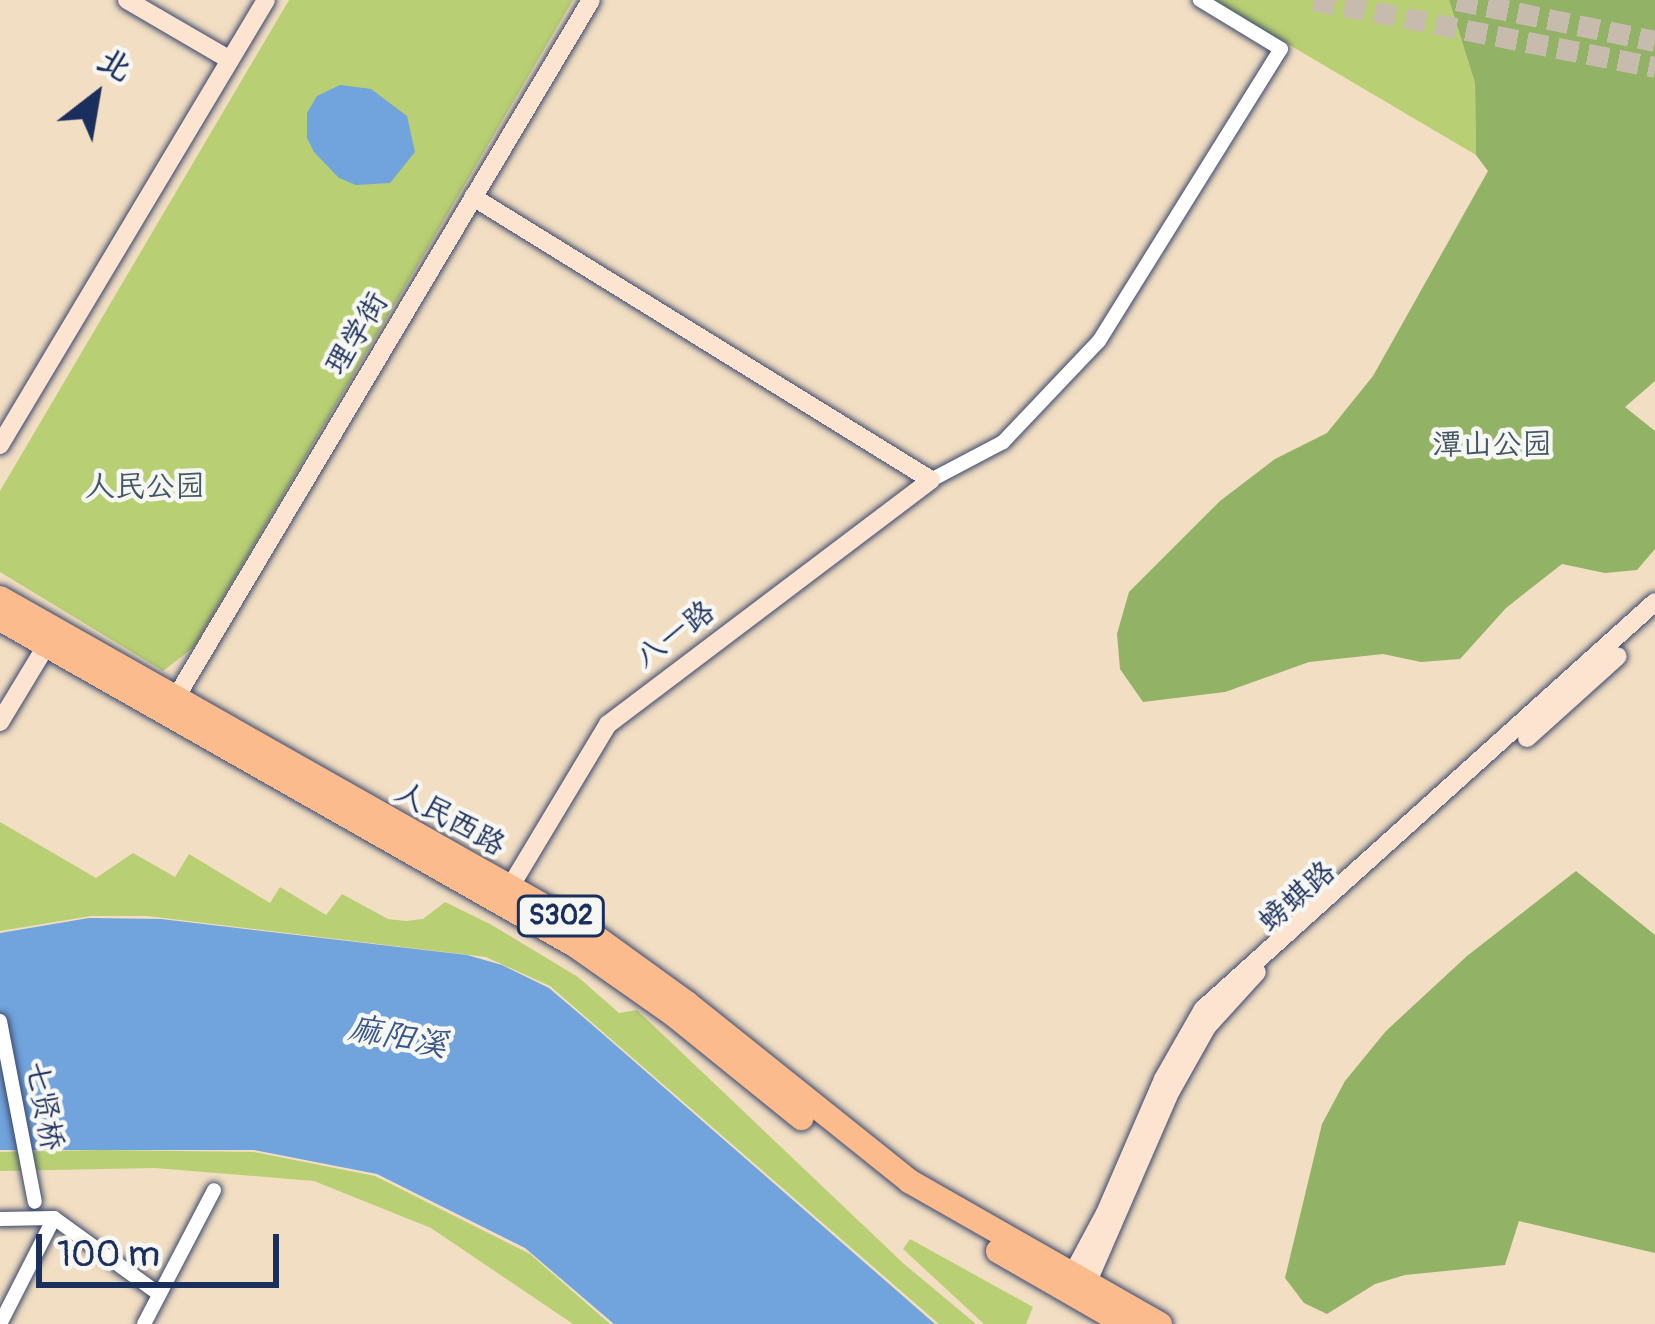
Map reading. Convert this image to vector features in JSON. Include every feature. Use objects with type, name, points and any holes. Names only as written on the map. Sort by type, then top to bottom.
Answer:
[{"type":"highway","name":"人民西路","points":[[0,598],[586,930],[688,1003],[909,1181],[1076,1286]]},
{"type":"highway","name":"人民西路","points":[[0,619],[576,946],[674,1015],[859,1166],[1076,1286]]},
{"type":"highway","name":"S302","points":[[1076,1286],[1125,1324]]},
{"type":"highway","name":"S302","points":[[1076,1286],[1160,1324]]},
{"type":"street","points":[[127,0],[230,60]]},
{"type":"street","points":[[0,446],[266,0]]},
{"type":"street","name":"理学街","points":[[175,699],[591,0]]},
{"type":"street","points":[[473,197],[931,480],[1003,442],[1099,341],[1280,49],[1200,0]]},
{"type":"street","name":"八一路","points":[[510,887],[608,724],[931,480]]},
{"type":"street","points":[[1076,1286],[1163,1079],[1203,1009],[1655,602]]},
{"type":"street","name":"螃蜞路","points":[[1076,1286],[1171,1091],[1224,1005],[1655,619]]},
{"type":"street","points":[[0,722],[46,646]]},
{"type":"street","name":"七贤桥","points":[[0,1021],[35,1202]]},
{"type":"street","points":[[144,1324],[214,1190]]},
{"type":"street","points":[[0,1219],[54,1218],[159,1294]]},
{"type":"street","points":[[0,1324],[54,1218]]},
{"type":"green space","name":"人民公园","points":[[289,0],[573,0],[194,647],[163,671],[0,572],[0,491]]},
{"type":"green space","points":[[1213,0],[1449,0],[1475,83],[1476,155]]},
{"type":"green space","name":"潭山公园","points":[[1449,0],[1655,0],[1655,381],[1625,407],[1655,431],[1655,549],[1637,570],[1605,573],[1562,564],[1506,608],[1460,659],[1421,662],[1383,654],[1309,662],[1225,692],[1143,702],[1120,669],[1117,634],[1129,592],[1220,501],[1275,459],[1327,433],[1373,376],[1488,171],[1476,155],[1475,83]]},
{"type":"green space","points":[[0,822],[96,878],[133,853],[175,877],[189,854],[270,903],[280,887],[326,915],[342,894],[388,919],[406,921],[423,919],[445,902],[490,924],[578,977],[619,1013],[637,1010],[903,1263],[976,1324],[939,1324],[550,986],[486,957],[147,916],[91,916],[0,931]]},
{"type":"green space","points":[[1576,871],[1655,935],[1655,1253],[1519,1221],[1505,1265],[1405,1275],[1375,1284],[1327,1314],[1304,1303],[1285,1278],[1322,1124],[1345,1081],[1386,1031],[1467,956]]},
{"type":"green space","points":[[0,1152],[254,1152],[375,1176],[530,1254],[610,1324],[573,1324],[431,1228],[314,1181],[155,1168],[0,1171]]},
{"type":"green space","points":[[910,1239],[1033,1307],[1026,1324],[984,1324],[903,1249]]},
{"type":"water","points":[[340,85],[371,89],[407,116],[415,152],[390,183],[356,185],[339,178],[314,152],[307,138],[307,113],[317,96]]},
{"type":"water","name":"麻阳溪","points":[[89,918],[161,919],[467,955],[502,965],[549,988],[935,1324],[614,1324],[525,1248],[377,1174],[254,1150],[0,1150],[0,933]]},
{"type":"tunnel","points":[[1314,0],[1655,67]]},
{"type":"tunnel","points":[[1457,0],[1655,41]]}]
